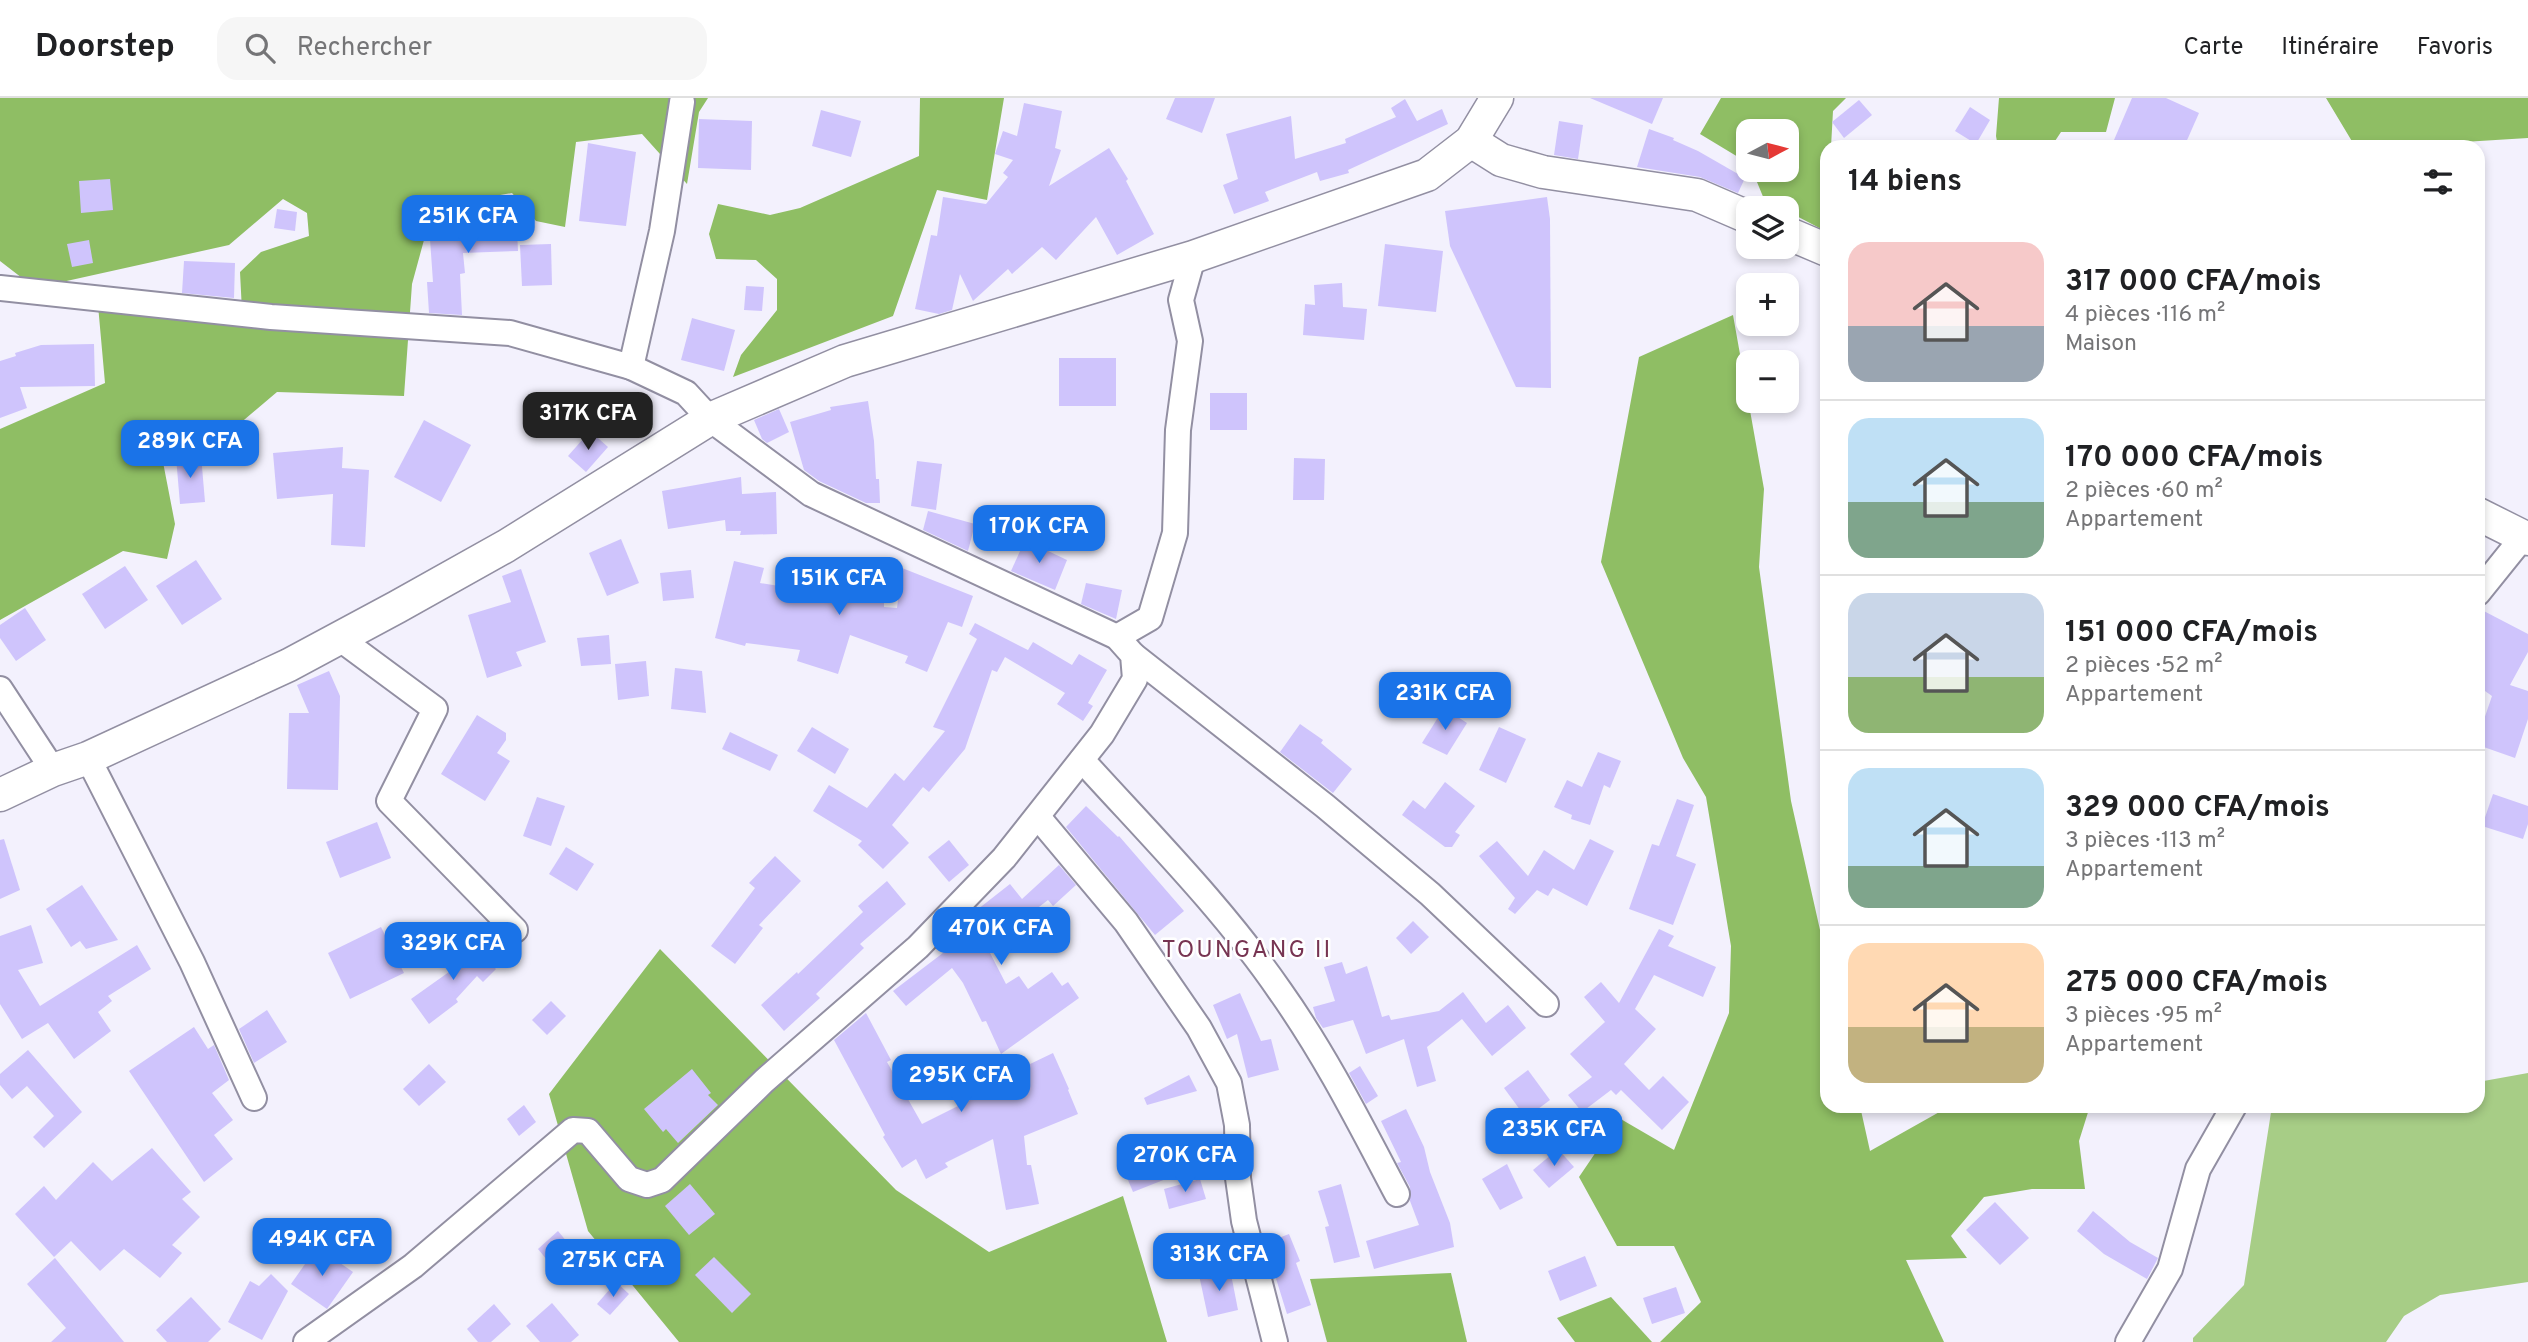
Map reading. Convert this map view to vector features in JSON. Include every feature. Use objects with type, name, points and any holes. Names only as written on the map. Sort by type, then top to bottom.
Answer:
[{"type":"street","points":[[0,795],[53,770],[88,758],[289,665],[506,546],[710,419],[845,361],[1193,257],[1427,175],[1471,141],[1497,98]]},
{"type":"street","points":[[631,367],[662,231],[682,102]]},
{"type":"street","points":[[1471,141],[1501,160],[1543,172],[1697,195],[1736,212]]},
{"type":"street","points":[[1799,238],[1820,247]]},
{"type":"street","points":[[1125,646],[1150,618],[1175,533],[1178,430],[1190,341],[1181,300],[1193,257]]},
{"type":"street","points":[[0,288],[271,317],[510,333],[631,367],[686,393],[710,419],[811,494],[1125,646],[1430,894],[1546,1004]]},
{"type":"street","points":[[2485,518],[2525,538],[2485,585]]},
{"type":"street","points":[[339,638],[435,709],[389,801],[515,930]]},
{"type":"street","points":[[306,1342],[413,1266],[573,1130],[588,1131],[629,1179],[647,1185],[662,1180],[764,1081],[918,947],[1004,858],[1102,734],[1135,679],[1125,646]]},
{"type":"street","points":[[0,689],[53,770]]},
{"type":"street","points":[[88,758],[192,962],[254,1098]]},
{"type":"street","points":[[1082,760],[1228,922],[1279,989],[1329,1065],[1397,1194]]},
{"type":"street","points":[[1038,817],[1126,922],[1199,1027],[1229,1083],[1237,1125],[1238,1178],[1244,1221],[1275,1342]]},
{"type":"street","points":[[2128,1342],[2170,1269],[2198,1169],[2230,1113]]},
{"type":"green space","points":[[0,98],[708,98],[699,112],[687,184],[642,134],[576,142],[565,227],[536,221],[512,193],[433,207],[412,284],[404,396],[277,392],[238,425],[186,435],[162,457],[175,524],[167,559],[123,551],[0,620],[0,429],[105,383],[98,305],[242,311],[240,272],[261,252],[309,236],[307,213],[283,199],[229,245],[35,288],[0,261]]},
{"type":"green space","points":[[920,98],[1004,98],[987,200],[937,190],[893,316],[733,377],[741,355],[777,310],[777,279],[756,260],[716,259],[709,234],[718,204],[770,215],[800,208],[919,156]]},
{"type":"green space","points":[[1721,98],[1846,98],[1833,111],[1831,140],[1820,140],[1820,228],[1799,217],[1799,196],[1763,196],[1757,182],[1799,182],[1799,119],[1736,119],[1736,156],[1700,134]]},
{"type":"green space","points":[[1999,98],[2115,98],[2106,132],[2061,132],[2056,140],[1997,140]]},
{"type":"green space","points":[[2326,98],[2528,98],[2528,138],[2485,141],[2351,140]]},
{"type":"green space","points":[[1733,315],[1739,350],[1736,350],[1736,413],[1750,413],[1764,489],[1759,567],[1791,801],[1820,930],[1820,1113],[1862,1113],[1870,1151],[1938,1113],[2088,1113],[2079,1141],[2085,1189],[2032,1189],[1984,1197],[1951,1236],[1967,1258],[1906,1260],[1944,1342],[1660,1342],[1701,1302],[1674,1246],[1617,1246],[1579,1177],[1619,1118],[1674,1150],[1729,1013],[1731,946],[1706,797],[1683,758],[1601,562],[1639,357]]},
{"type":"green space","points":[[660,949],[896,1190],[989,1252],[1123,1196],[1167,1342],[679,1342],[588,1231],[549,1094]]},
{"type":"green space","points":[[2528,1073],[2528,1282],[2440,1295],[2404,1316],[2386,1342],[2193,1342],[2193,1338],[2244,1285],[2271,1113],[2485,1113],[2485,1081]]},
{"type":"green space","points":[[1451,1273],[1467,1342],[1327,1342],[1310,1279]]},
{"type":"green space","points":[[1611,1297],[1652,1342],[1575,1342],[1557,1318]]},
{"type":"building","points":[[1175,98],[1215,98],[1202,133],[1166,119]]},
{"type":"building","points":[[1590,98],[1663,98],[1652,124]]},
{"type":"building","points":[[2132,98],[2166,98],[2199,113],[2187,140],[2114,140]]},
{"type":"building","points":[[1405,99],[1417,121],[1442,109],[1448,124],[1348,170],[1349,173],[1320,181],[1317,172],[1265,192],[1269,201],[1234,214],[1223,185],[1238,179],[1226,134],[1291,116],[1295,159],[1346,143],[1345,139],[1396,117],[1391,108]]},
{"type":"building","points":[[1859,100],[1872,115],[1844,138],[1832,122]]},
{"type":"building","points":[[1024,103],[1062,111],[1055,148],[1061,150],[1049,186],[1109,148],[1128,179],[1126,181],[1154,234],[1117,255],[1096,217],[1056,260],[1042,247],[1012,274],[1008,269],[973,301],[960,274],[952,310],[939,314],[915,309],[931,235],[937,236],[943,197],[986,204],[1008,177],[1003,173],[1013,160],[995,154],[1003,131],[1017,136]]},
{"type":"building","points":[[1970,107],[1990,120],[1978,140],[1970,140],[1955,131]]},
{"type":"building","points":[[821,110],[861,121],[851,157],[812,146]]},
{"type":"building","points":[[699,119],[752,121],[751,170],[698,168]]},
{"type":"building","points":[[1559,121],[1583,125],[1578,159],[1554,155]]},
{"type":"building","points":[[1649,129],[1698,151],[1736,173],[1736,182],[1743,182],[1738,193],[1700,177],[1637,167]]},
{"type":"building","points":[[588,143],[636,152],[626,226],[579,221]]},
{"type":"building","points":[[110,179],[113,210],[81,213],[79,181]]},
{"type":"building","points":[[1547,197],[1550,219],[1551,388],[1516,387],[1450,246],[1445,211]]},
{"type":"building","points":[[516,208],[518,251],[463,253],[465,273],[460,274],[462,315],[429,313],[427,282],[433,282],[430,239],[468,236],[467,210]]},
{"type":"building","points":[[277,209],[297,212],[295,231],[274,228]]},
{"type":"building","points":[[89,240],[93,263],[72,267],[67,244]]},
{"type":"building","points":[[551,244],[552,285],[522,286],[520,245]]},
{"type":"building","points":[[1385,244],[1443,251],[1436,312],[1378,306]]},
{"type":"building","points":[[184,261],[235,263],[234,298],[182,293]]},
{"type":"building","points":[[1342,283],[1343,307],[1367,309],[1364,340],[1303,335],[1305,304],[1315,305],[1314,285]]},
{"type":"building","points":[[746,286],[764,287],[762,311],[744,310]]},
{"type":"building","points":[[692,318],[735,330],[724,371],[681,360]]},
{"type":"building","points":[[94,344],[95,386],[20,387],[27,408],[0,418],[0,361],[41,345]]},
{"type":"building","points":[[1059,358],[1116,358],[1116,406],[1059,406]]},
{"type":"building","points":[[1210,393],[1247,393],[1247,430],[1210,430]]},
{"type":"building","points":[[868,401],[880,503],[866,503],[819,481],[804,470],[790,422],[831,410],[830,407]]},
{"type":"building","points":[[779,409],[789,432],[767,443],[762,439],[754,420]]},
{"type":"building","points":[[424,420],[471,445],[441,502],[394,477]]},
{"type":"building","points":[[590,431],[608,447],[586,472],[568,456]]},
{"type":"building","points":[[343,447],[342,468],[369,470],[365,547],[331,545],[333,494],[277,499],[273,453]]},
{"type":"building","points":[[201,455],[205,502],[180,504],[176,457]]},
{"type":"building","points":[[1294,458],[1325,459],[1324,500],[1293,500]]},
{"type":"building","points":[[917,461],[942,464],[936,510],[911,506]]},
{"type":"building","points":[[741,477],[742,494],[776,492],[777,534],[740,535],[741,531],[726,531],[725,520],[668,529],[662,491]]},
{"type":"building","points":[[928,511],[975,524],[968,551],[923,530]]},
{"type":"building","points":[[621,539],[639,583],[607,596],[589,553]]},
{"type":"building","points":[[1025,540],[1067,560],[1055,590],[1011,571]]},
{"type":"building","points":[[196,560],[222,599],[182,625],[156,586]]},
{"type":"building","points":[[734,561],[764,568],[760,583],[804,590],[810,573],[884,600],[884,607],[897,608],[902,568],[973,596],[962,627],[948,622],[927,672],[905,663],[908,656],[850,635],[838,674],[797,661],[800,650],[746,643],[745,646],[715,638]]},
{"type":"building","points":[[125,566],[148,600],[105,629],[82,594]]},
{"type":"building","points":[[521,569],[546,642],[516,652],[522,666],[487,678],[468,615],[511,602],[502,576]]},
{"type":"building","points":[[691,570],[694,598],[663,601],[660,573]]},
{"type":"building","points":[[1086,583],[1122,590],[1116,619],[1081,604]]},
{"type":"building","points":[[25,608],[46,640],[16,661],[0,638],[0,625]]},
{"type":"building","points":[[2485,612],[2528,634],[2528,652],[2510,685],[2528,691],[2528,719],[2515,758],[2485,747],[2485,716],[2492,696],[2485,691]]},
{"type":"building","points":[[975,623],[1028,650],[1033,642],[1072,665],[1079,654],[1107,670],[1088,703],[1093,706],[1083,721],[1057,704],[1065,693],[1005,657],[997,672],[992,670],[965,749],[929,792],[923,787],[892,825],[909,843],[883,869],[858,845],[862,841],[813,811],[829,785],[867,808],[895,773],[904,781],[945,731],[933,727],[977,639],[969,634]]},
{"type":"building","points":[[609,635],[611,664],[581,666],[577,638]]},
{"type":"building","points":[[646,661],[649,696],[618,700],[615,664]]},
{"type":"building","points":[[675,668],[702,671],[706,713],[671,709]]},
{"type":"building","points":[[329,671],[340,696],[338,790],[287,789],[289,713],[309,713],[297,685]]},
{"type":"building","points":[[1444,708],[1467,723],[1447,755],[1422,743]]},
{"type":"building","points":[[477,715],[506,733],[506,740],[497,753],[510,761],[485,801],[441,774]]},
{"type":"building","points":[[1300,724],[1323,740],[1321,743],[1352,769],[1333,793],[1280,752]]},
{"type":"building","points":[[812,727],[849,749],[835,774],[797,751]]},
{"type":"building","points":[[1499,727],[1526,739],[1506,783],[1479,770]]},
{"type":"building","points":[[730,732],[778,755],[770,771],[722,749]]},
{"type":"building","points":[[1598,752],[1621,761],[1610,788],[1604,785],[1590,825],[1571,819],[1572,815],[1554,807],[1567,780],[1582,787]]},
{"type":"building","points":[[1445,782],[1475,806],[1455,832],[1460,835],[1452,847],[1445,847],[1402,815],[1413,800],[1425,809]]},
{"type":"building","points":[[2493,794],[2528,806],[2528,824],[2523,839],[2485,827],[2485,817]]},
{"type":"building","points":[[537,797],[565,806],[551,846],[523,836]]},
{"type":"building","points":[[1677,799],[1694,805],[1676,856],[1696,864],[1673,925],[1629,909],[1652,844],[1659,846]]},
{"type":"building","points":[[1086,806],[1119,836],[1184,911],[1155,935],[1066,827]]},
{"type":"building","points":[[377,822],[391,858],[340,878],[326,842]]},
{"type":"building","points":[[4,839],[20,890],[0,899],[0,840]]},
{"type":"building","points":[[1590,839],[1614,851],[1587,906],[1553,888],[1548,896],[1537,890],[1515,914],[1508,909],[1515,898],[1479,856],[1497,841],[1528,876],[1544,850],[1574,870]]},
{"type":"building","points":[[949,840],[969,865],[949,882],[928,857]]},
{"type":"building","points":[[566,847],[594,864],[577,891],[549,874]]},
{"type":"building","points":[[775,856],[801,881],[759,925],[763,928],[735,964],[711,946],[755,888],[749,883]]},
{"type":"building","points":[[1059,865],[1076,885],[1053,906],[1048,900],[987,947],[1006,984],[1019,976],[1028,989],[1052,972],[1062,986],[1068,982],[1079,998],[1001,1054],[986,1021],[982,1022],[963,983],[952,968],[906,1006],[893,991],[981,924],[973,913],[1010,884],[1022,899]]},
{"type":"building","points":[[887,881],[906,904],[860,944],[864,948],[816,994],[820,998],[784,1031],[761,1005],[863,912],[858,906]]},
{"type":"building","points":[[82,885],[118,940],[86,949],[80,941],[71,947],[46,909]]},
{"type":"building","points":[[1413,921],[1429,937],[1411,954],[1396,938]]},
{"type":"building","points":[[31,925],[43,963],[18,970],[40,1006],[137,945],[151,969],[108,996],[112,1001],[98,1012],[111,1031],[74,1059],[48,1023],[22,1039],[0,1004],[0,936]]},
{"type":"building","points":[[381,927],[404,973],[350,999],[328,953]]},
{"type":"building","points":[[1659,929],[1674,936],[1668,946],[1716,967],[1703,997],[1654,975],[1635,1009],[1656,1029],[1624,1064],[1649,1090],[1663,1076],[1689,1102],[1662,1130],[1621,1090],[1616,1095],[1611,1090],[1582,1112],[1568,1095],[1592,1077],[1570,1054],[1605,1022],[1584,997],[1601,982],[1619,1003]]},
{"type":"building","points":[[463,937],[496,969],[483,982],[477,976],[456,999],[458,1002],[429,1024],[411,999],[463,962],[451,950]]},
{"type":"building","points":[[1342,962],[1346,974],[1367,966],[1382,1017],[1389,1015],[1391,1020],[1439,1011],[1463,992],[1486,1023],[1508,1005],[1526,1028],[1492,1056],[1462,1019],[1427,1047],[1436,1081],[1417,1087],[1404,1039],[1366,1054],[1353,1020],[1323,1028],[1316,1018],[1313,1007],[1335,1001],[1324,967]]},
{"type":"building","points":[[1240,993],[1261,1041],[1271,1039],[1279,1070],[1248,1078],[1237,1034],[1227,1039],[1213,1005]]},
{"type":"building","points":[[551,1001],[566,1016],[547,1035],[532,1020]]},
{"type":"building","points":[[267,1010],[287,1042],[254,1063],[239,1029]]},
{"type":"building","points":[[866,1013],[891,1060],[887,1062],[922,1124],[1012,1079],[1009,1074],[1053,1053],[1078,1114],[1024,1136],[1027,1165],[1031,1165],[1039,1204],[1006,1210],[993,1139],[945,1163],[948,1167],[926,1179],[916,1159],[902,1168],[883,1137],[885,1135],[834,1040]]},
{"type":"building","points":[[194,1027],[208,1049],[214,1045],[229,1080],[212,1093],[233,1120],[214,1135],[233,1159],[204,1182],[129,1071]]},
{"type":"building","points":[[28,1050],[82,1112],[44,1148],[33,1137],[54,1116],[27,1086],[12,1099],[0,1085],[0,1074]]},
{"type":"building","points":[[429,1064],[446,1082],[419,1106],[403,1089]]},
{"type":"building","points":[[1360,1066],[1378,1096],[1366,1104],[1349,1073]]},
{"type":"building","points":[[692,1069],[711,1093],[708,1095],[718,1105],[678,1143],[666,1129],[663,1132],[644,1109]]},
{"type":"building","points":[[1528,1070],[1550,1100],[1526,1118],[1504,1088]]},
{"type":"building","points":[[1189,1075],[1197,1091],[1147,1105],[1144,1098]]},
{"type":"building","points":[[524,1105],[536,1122],[519,1136],[507,1119]]},
{"type":"building","points":[[1406,1109],[1424,1147],[1430,1172],[1450,1223],[1454,1247],[1374,1269],[1366,1241],[1419,1225],[1410,1201],[1410,1187],[1397,1163],[1401,1162],[1381,1121]]},
{"type":"building","points":[[1159,1147],[1171,1177],[1133,1192],[1121,1163]]},
{"type":"building","points":[[152,1148],[191,1192],[182,1199],[200,1217],[172,1245],[182,1253],[160,1278],[124,1249],[100,1271],[71,1241],[54,1257],[15,1214],[44,1186],[56,1200],[93,1162],[112,1181]]},
{"type":"building","points":[[1558,1149],[1574,1167],[1549,1188],[1533,1170]]},
{"type":"building","points":[[1507,1164],[1523,1198],[1500,1210],[1482,1179]]},
{"type":"building","points":[[1200,1179],[1206,1199],[1169,1209],[1164,1189]]},
{"type":"building","points":[[690,1184],[715,1214],[689,1235],[665,1206]]},
{"type":"building","points":[[1341,1184],[1360,1257],[1334,1263],[1325,1227],[1329,1226],[1318,1191]]},
{"type":"building","points":[[1995,1202],[2029,1238],[2000,1265],[1966,1230]]},
{"type":"building","points":[[2093,1211],[2130,1242],[2158,1258],[2147,1279],[2104,1254],[2077,1231]]},
{"type":"building","points":[[558,1231],[572,1248],[552,1266],[538,1249]]},
{"type":"building","points":[[1289,1234],[1300,1261],[1296,1263],[1311,1305],[1287,1314],[1265,1243]]},
{"type":"building","points":[[317,1247],[353,1272],[327,1309],[291,1284]]},
{"type":"building","points":[[1585,1256],[1597,1286],[1560,1301],[1548,1271]]},
{"type":"building","points":[[714,1257],[751,1294],[732,1313],[695,1275]]},
{"type":"building","points":[[55,1258],[124,1342],[51,1342],[66,1328],[27,1284]]},
{"type":"building","points":[[1230,1269],[1238,1310],[1208,1317],[1199,1275]]},
{"type":"building","points":[[271,1274],[288,1291],[262,1340],[228,1322],[250,1281],[259,1286]]},
{"type":"building","points":[[616,1282],[629,1294],[610,1315],[597,1304]]},
{"type":"building","points":[[1676,1287],[1685,1313],[1652,1324],[1643,1298]]},
{"type":"building","points":[[191,1297],[221,1329],[208,1342],[167,1342],[156,1330]]},
{"type":"building","points":[[552,1303],[579,1335],[571,1342],[540,1342],[526,1326]]},
{"type":"building","points":[[494,1304],[511,1324],[491,1342],[478,1342],[467,1329]]},
{"type":"district","name":"TOUNGANG II","points":[[1247,951]]}]
